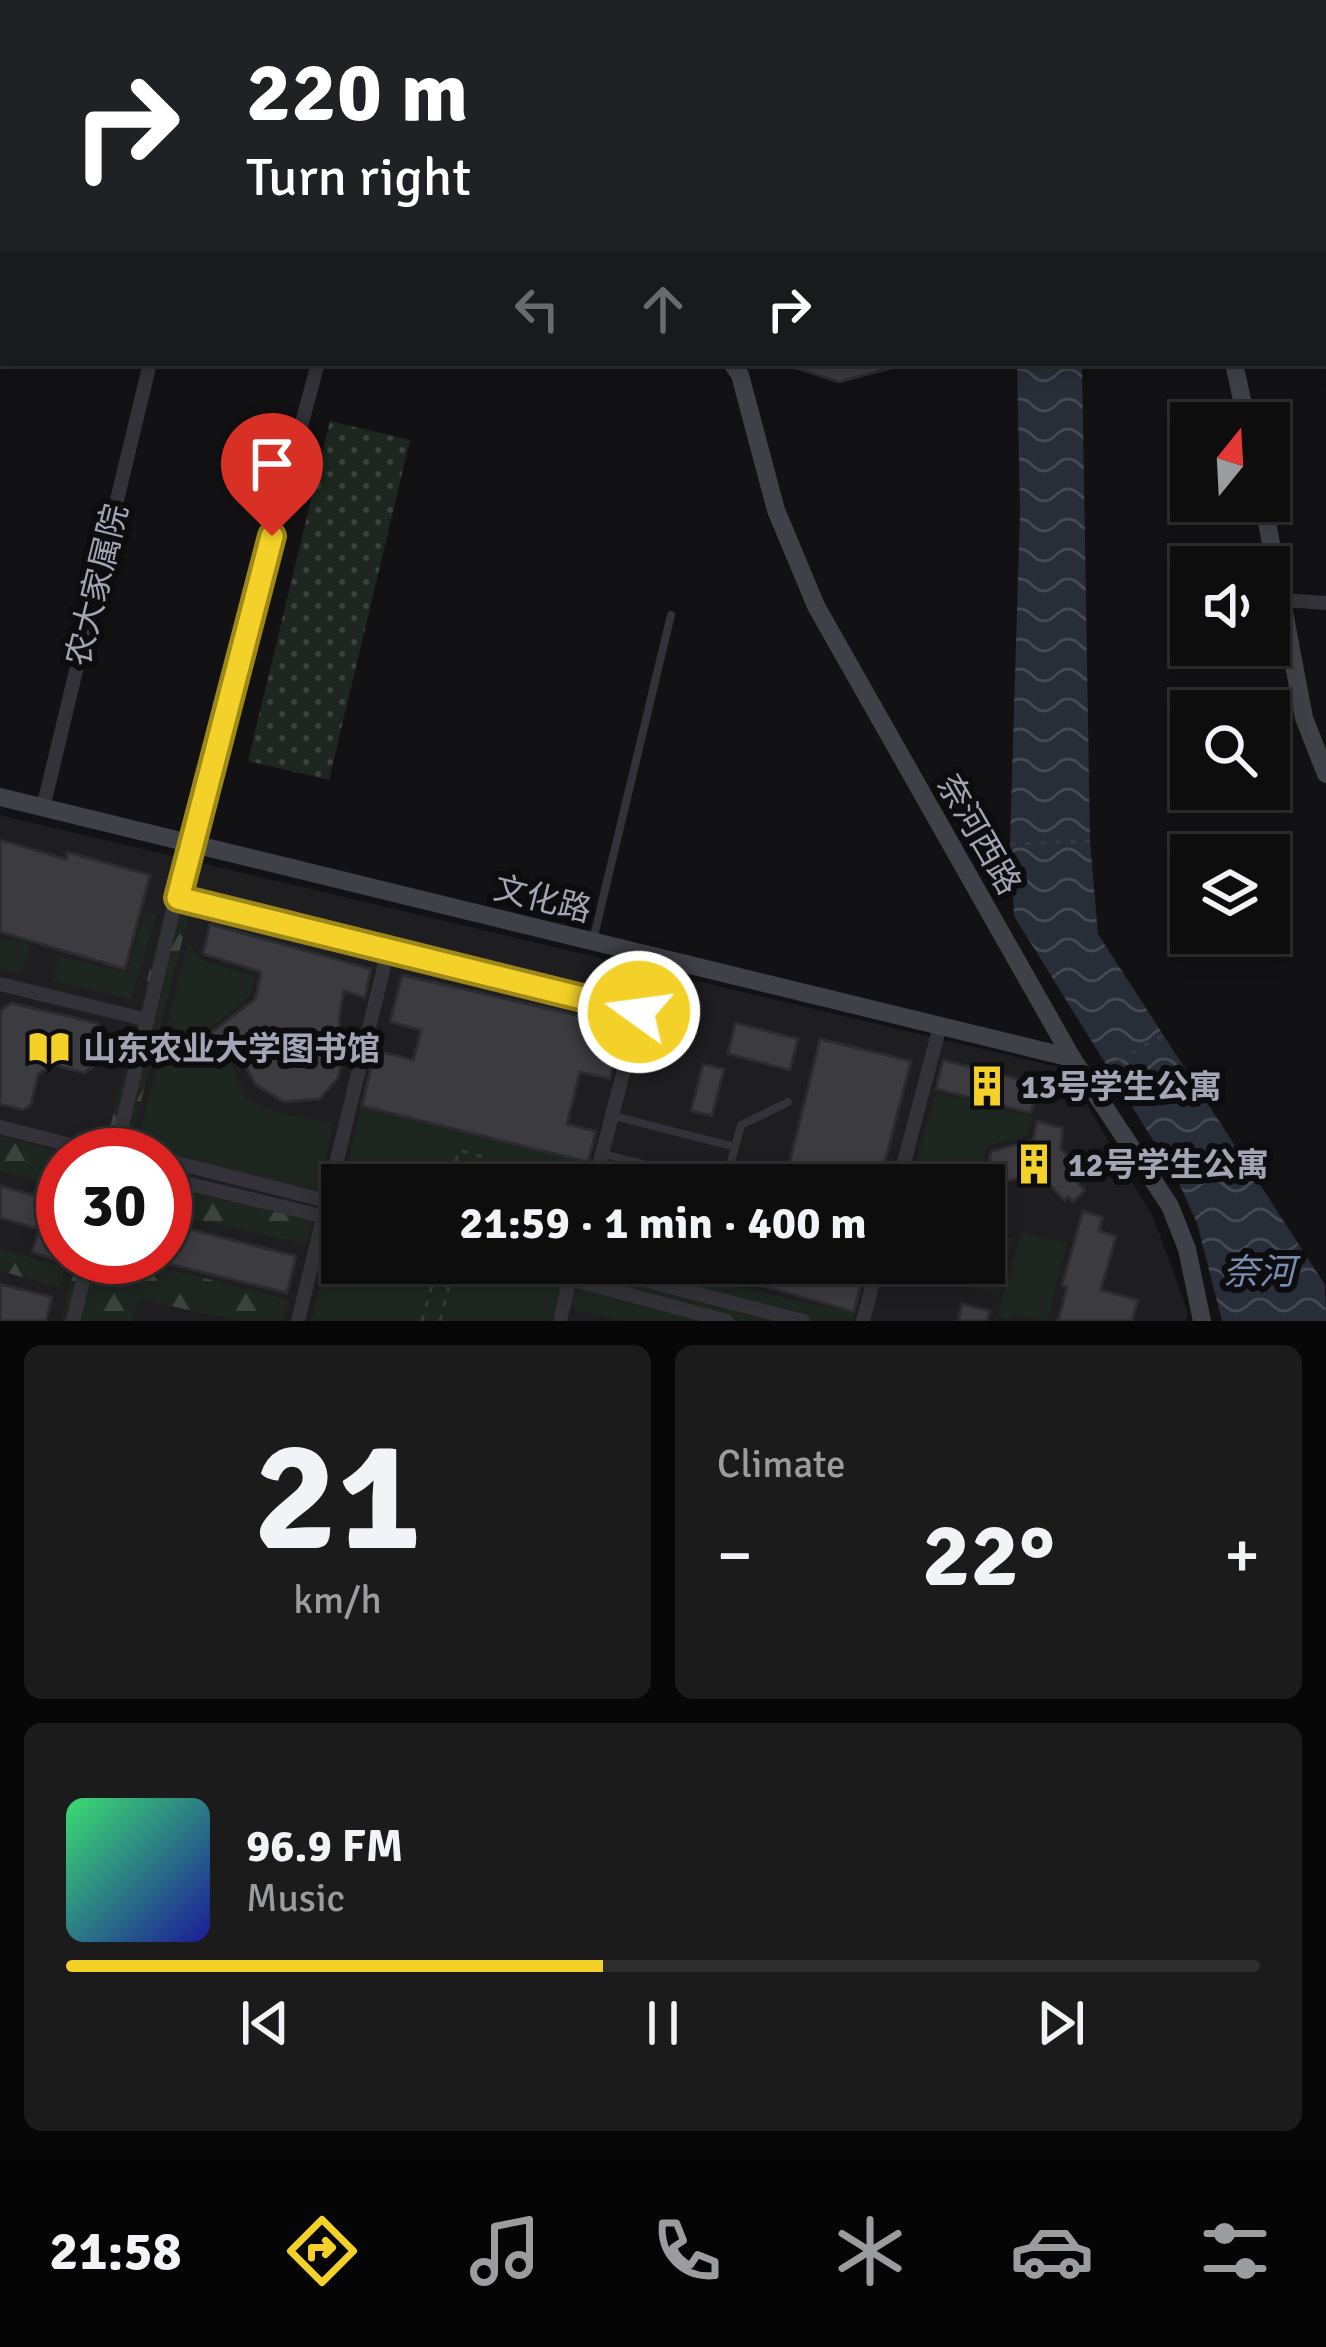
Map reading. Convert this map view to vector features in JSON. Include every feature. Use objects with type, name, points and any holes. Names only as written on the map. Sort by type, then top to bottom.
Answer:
[{"type":"street","name":"农大家属院","points":[[43,808],[149,366]]},
{"type":"street","points":[[120,1128],[316,366]]},
{"type":"street","name":"奈河西路","points":[[734,366],[776,509],[816,606],[1072,1058],[1170,1206],[1186,1249],[1202,1321]]},
{"type":"street","points":[[1235,366],[1242,402]]},
{"type":"street","points":[[1290,601],[1326,603]]},
{"type":"street","points":[[1290,643],[1304,718],[1326,774]]},
{"type":"street","name":"文化路","points":[[0,797],[1072,1058]]},
{"type":"street","points":[[178,898],[639,1012],[599,1164]]},
{"type":"street","points":[[342,1164],[388,950]]},
{"type":"street","points":[[0,985],[148,1020]]},
{"type":"street","points":[[904,1164],[940,1026]]},
{"type":"street","points":[[0,1127],[36,1135]]},
{"type":"street","points":[[192,1167],[321,1199]]},
{"type":"street","points":[[192,1185],[321,1217]]},
{"type":"street","points":[[298,1321],[321,1225]]},
{"type":"street","points":[[73,1321],[82,1284]]},
{"type":"street","points":[[560,1321],[570,1284]]},
{"type":"street","points":[[620,1284],[727,1321]]},
{"type":"street","points":[[643,1284],[803,1321]]},
{"type":"street","points":[[863,1321],[873,1284]]},
{"type":"lane","points":[[592,941],[671,615]]},
{"type":"lane","points":[[731,1164],[741,1125],[788,1102]]},
{"type":"lane","points":[[612,1115],[735,1147]]},
{"type":"lane","points":[[602,1153],[644,1164]]},
{"type":"path","points":[[1010,844],[1090,841]]},
{"type":"path","points":[[1106,1068],[1165,1034]]},
{"type":"path","points":[[456,1164],[459,1150],[487,1158],[485,1164]]},
{"type":"path","points":[[422,1321],[432,1284]]},
{"type":"path","points":[[440,1321],[450,1284]]},
{"type":"shaded area","points":[[0,815],[1066,1069],[1153,1217],[1188,1312],[1186,1321],[0,1321]]},
{"type":"green space","points":[[330,421],[410,440],[329,780],[248,761]]},
{"type":"green space","points":[[166,905],[190,910],[134,1128],[110,1128]]},
{"type":"green space","points":[[145,911],[157,915],[131,999],[52,981],[59,956],[127,972]]},
{"type":"green space","points":[[10,938],[31,944],[22,974],[0,969],[0,940],[9,942]]},
{"type":"green space","points":[[188,943],[202,960],[254,976],[251,995],[204,1034],[200,1054],[231,1064],[247,1099],[275,1112],[332,1123],[325,1164],[321,1164],[320,1191],[192,1161],[192,1128],[141,1128]]},
{"type":"green space","points":[[936,1092],[1033,1117],[1028,1135],[987,1146],[986,1164],[916,1163]]},
{"type":"green space","points":[[361,1106],[591,1163],[591,1164],[348,1164]]},
{"type":"green space","points":[[0,1136],[36,1145],[36,1180],[0,1170]]},
{"type":"green space","points":[[192,1192],[314,1221],[306,1244],[192,1218]]},
{"type":"green space","points":[[1021,1232],[1067,1244],[1047,1321],[997,1316]]},
{"type":"green space","points":[[1005,1237],[1013,1239],[1005,1269]]},
{"type":"green space","points":[[0,1249],[36,1259],[36,1281],[0,1271]]},
{"type":"green space","points":[[192,1275],[289,1300],[283,1321],[239,1321],[139,1299],[132,1321],[61,1321],[70,1284],[192,1284]]},
{"type":"green space","points":[[321,1282],[735,1284],[855,1313],[852,1321],[622,1321],[557,1305],[551,1321],[312,1321]]},
{"type":"green space","points":[[969,1284],[1001,1284],[998,1295]]},
{"type":"water","name":"奈河","points":[[1017,366],[1082,366],[1090,841],[1098,934],[1325,1285],[1326,1321],[1222,1321],[1197,1223],[1177,1179],[1014,916],[1010,843],[1020,511]]},
{"type":"building","points":[[790,366],[898,366],[839,382]]},
{"type":"building","points":[[0,840],[150,875],[125,969],[0,932]]},
{"type":"building","points":[[210,924],[371,969],[365,998],[344,991],[339,1018],[344,1052],[338,1078],[320,1099],[284,1102],[256,1085],[235,1049],[211,1033],[255,999],[261,972],[203,954]]},
{"type":"building","points":[[402,975],[624,1026],[610,1079],[580,1072],[567,1124],[596,1131],[588,1162],[362,1106],[375,1050],[413,1060],[421,1030],[390,1022]]},
{"type":"building","name":"山东农业大学图书馆","points":[[11,1003],[97,1023],[102,1030],[92,1067],[84,1073],[55,1065],[38,1074],[31,1105],[23,1110],[0,1104],[0,1011]]},
{"type":"building","points":[[735,1023],[798,1039],[790,1070],[728,1054]]},
{"type":"building","points":[[820,1039],[911,1061],[884,1164],[789,1164]]},
{"type":"building","name":"13号学生公寓","points":[[943,1060],[1039,1084],[1031,1113],[936,1089]]},
{"type":"building","points":[[703,1064],[724,1069],[712,1116],[691,1111]]},
{"type":"building","name":"12号学生公寓","points":[[1037,1121],[1063,1128],[1061,1149],[1083,1171],[1076,1181],[1085,1190],[1073,1202],[1068,1197],[1065,1201],[1040,1175],[1005,1182],[1005,1164],[991,1164],[992,1151],[1033,1140]]},
{"type":"building","points":[[0,1186],[36,1196],[36,1228],[0,1218]]},
{"type":"building","points":[[1083,1211],[1103,1217],[1099,1231],[1116,1236],[1101,1290],[1138,1300],[1132,1321],[1058,1321],[1067,1287],[1062,1285]]},
{"type":"building","points":[[192,1230],[296,1256],[287,1293],[192,1270]]},
{"type":"building","points":[[0,1284],[52,1297],[46,1321],[0,1321]]},
{"type":"building","points":[[757,1284],[861,1284],[854,1312]]},
{"type":"building","points":[[962,1304],[990,1311],[987,1321],[958,1321]]},
{"type":"place","name":"山东农业大学图书馆","points":[[49,1048]]},
{"type":"place","name":"13号学生公寓","points":[[987,1086]]},
{"type":"place","name":"12号学生公寓","points":[[1034,1164]]},
{"type":"route","points":[[272,536],[178,898],[639,1012]]}]
